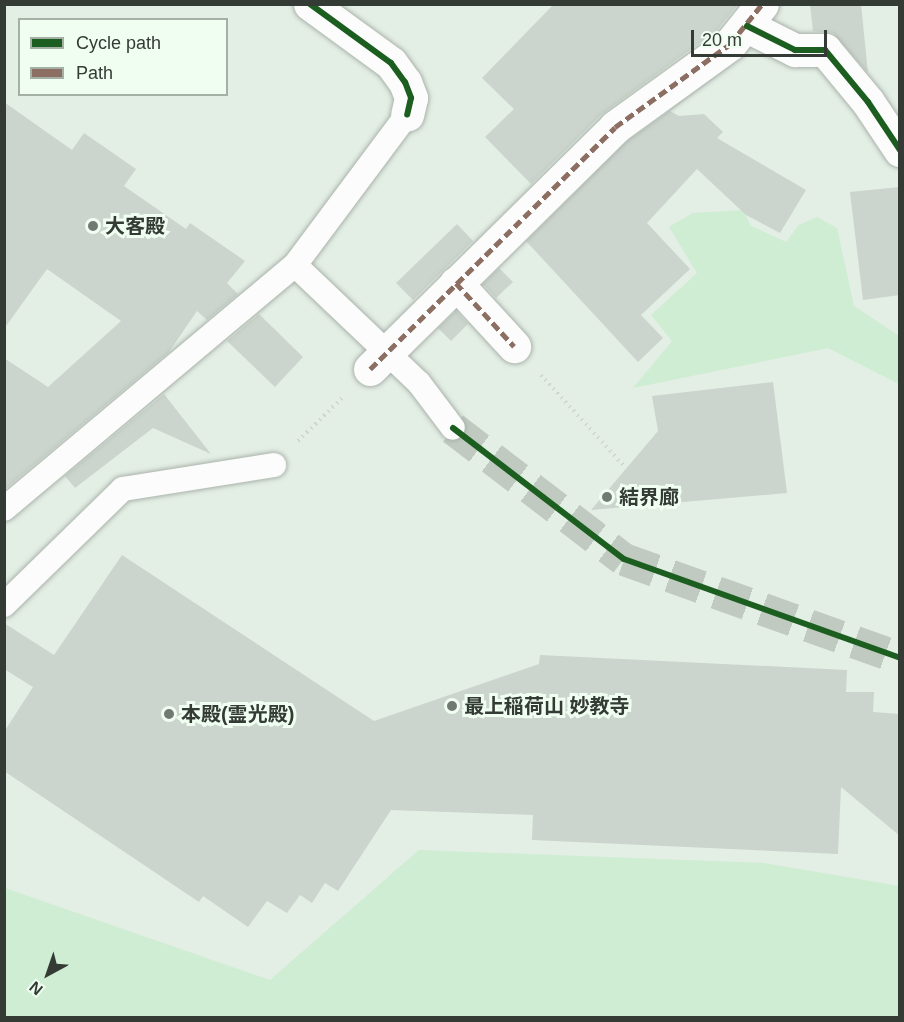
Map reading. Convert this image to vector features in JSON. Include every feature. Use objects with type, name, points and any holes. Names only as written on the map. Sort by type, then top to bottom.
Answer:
[{"type":"street","points":[[310,4],[391,63],[405,82],[411,98],[407,115]]},
{"type":"street","points":[[378,361],[615,128],[730,44],[755,15],[795,50],[825,50],[896,135]]},
{"type":"street","points":[[456,283],[514,346]]},
{"type":"lane","points":[[4,509],[295,265],[407,115]]},
{"type":"lane","points":[[295,265],[378,361],[418,382],[453,428]]},
{"type":"lane","points":[[4,604],[123,489],[274,465]]},
{"type":"path","points":[[514,346],[624,466]]},
{"type":"path","points":[[274,465],[378,361]]},
{"type":"green space","points":[[743,210],[751,226],[786,242],[799,225],[817,217],[837,228],[854,306],[899,336],[899,384],[828,348],[633,388],[672,341],[651,315],[697,273],[669,227],[693,213]]},
{"type":"green space","points":[[419,850],[764,863],[899,886],[899,1017],[5,1017],[5,888],[270,980]]},
{"type":"building","points":[[554,4],[738,4],[717,30],[602,114],[531,184],[485,137],[514,109],[482,78]]},
{"type":"building","points":[[810,4],[861,4],[868,73],[833,33],[813,31]]},
{"type":"building","points":[[740,60],[670,111],[679,116],[704,114],[723,132],[717,138],[806,190],[780,233],[746,215],[697,169],[647,223],[690,269],[641,315],[663,338],[638,362],[526,241],[627,141]]},
{"type":"building","name":"大客殿","points":[[4,102],[72,150],[84,133],[136,169],[124,186],[186,229],[190,223],[245,261],[227,283],[238,294],[207,320],[197,311],[169,352],[4,490],[4,358],[48,387],[121,321],[47,269],[4,329]]},
{"type":"building","points":[[900,187],[900,295],[863,300],[850,192]]},
{"type":"building","points":[[457,224],[473,241],[413,300],[396,283]]},
{"type":"building","points":[[499,268],[513,282],[496,298],[483,284]]},
{"type":"building","points":[[456,311],[468,324],[451,341],[438,328]]},
{"type":"building","points":[[259,314],[303,357],[275,387],[227,341]]},
{"type":"building","points":[[773,382],[787,493],[591,510],[658,431],[652,396]]},
{"type":"building","points":[[164,394],[211,454],[153,428],[75,488],[65,476]]},
{"type":"building","points":[[122,555],[374,721],[539,664],[540,655],[847,670],[846,692],[874,692],[873,712],[900,714],[900,836],[841,787],[838,854],[532,840],[533,815],[391,810],[338,891],[325,883],[312,903],[300,895],[287,913],[267,901],[248,927],[203,896],[199,902],[4,771],[4,732],[33,687],[4,669],[4,623],[54,655]]},
{"type":"tunnel","points":[[453,428],[624,559],[900,658]]},
{"type":"marked path","points":[[370,369],[615,127],[730,44],[762,4]]},
{"type":"marked path","points":[[456,283],[514,346]]},
{"type":"cycle path","points":[[310,4],[391,63],[405,82],[411,98],[407,115]]},
{"type":"cycle path","points":[[747,26],[795,50],[825,50],[868,102],[900,150]]},
{"type":"cycle path","points":[[453,428],[624,559],[900,658]]},
{"type":"place","name":"大客殿","points":[[93,226]]},
{"type":"place","name":"結界廊","points":[[607,497]]},
{"type":"place","name":"最上稲荷山 妙教寺","points":[[452,706]]},
{"type":"place","name":"本殿(霊光殿)","points":[[169,714]]}]
